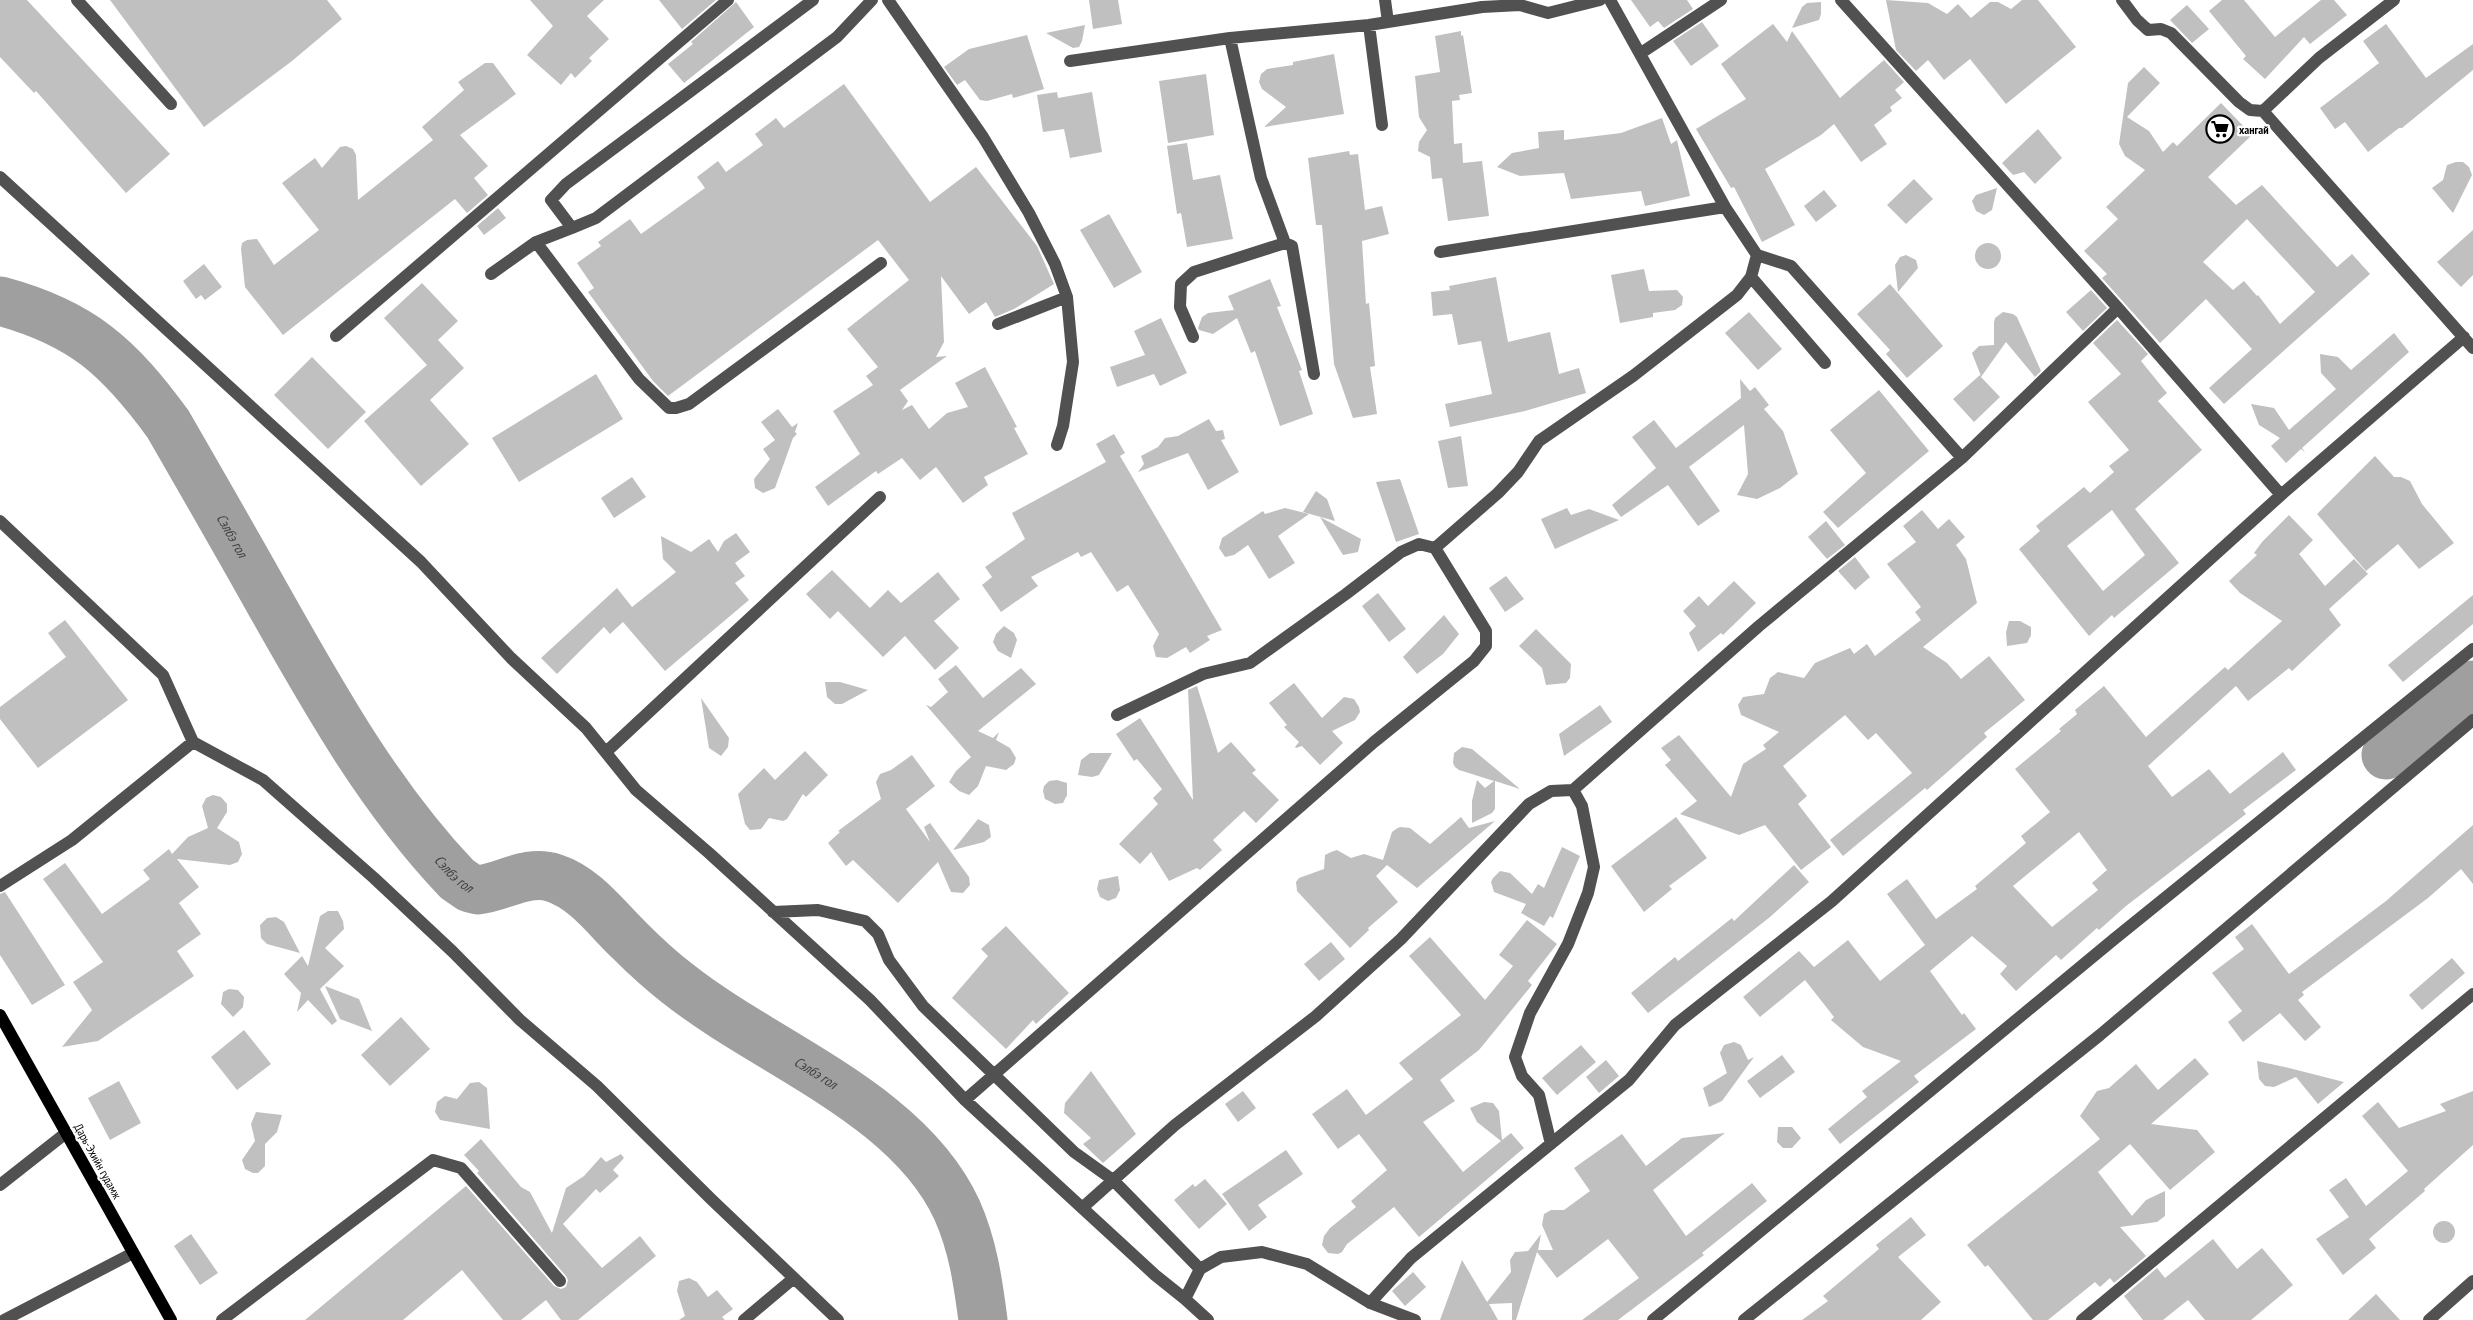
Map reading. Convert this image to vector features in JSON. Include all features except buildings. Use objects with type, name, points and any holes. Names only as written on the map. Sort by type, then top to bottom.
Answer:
[{"type":"main road","name":"Дарь-Эхийн гудамж","points":[[0,1016],[171,1320]]},
{"type":"street","points":[[76,0],[171,104]]},
{"type":"street","points":[[336,336],[728,0]]},
{"type":"street","points":[[572,228],[551,200],[566,184],[813,0]]},
{"type":"street","points":[[492,274],[536,242],[596,218],[837,37],[872,0]]},
{"type":"street","points":[[888,0],[983,137],[1051,255],[1067,296],[1074,362],[1063,426],[1057,445]]},
{"type":"street","points":[[1386,0],[1388,22]]},
{"type":"street","points":[[1070,62],[1230,38],[1369,25],[1482,7],[1520,5],[1548,13],[1600,0]]},
{"type":"street","points":[[1610,0],[1725,207],[1757,255],[1791,266],[1962,458]]},
{"type":"street","points":[[1640,53],[1721,0]]},
{"type":"street","points":[[1841,0],[2118,308],[2281,496]]},
{"type":"street","points":[[2122,0],[2137,20],[2148,30],[2161,30],[2171,33],[2239,102],[2250,110],[2263,111],[2473,348]]},
{"type":"street","points":[[2263,111],[2318,58],[2394,0]]},
{"type":"street","points":[[1369,25],[1382,125]]},
{"type":"street","points":[[1230,38],[1261,178],[1285,243]]},
{"type":"street","points":[[0,177],[422,562],[511,658],[586,728],[636,790],[870,1000],[965,1100],[1155,1275],[1208,1320]]},
{"type":"street","points":[[1440,252],[1725,207]]},
{"type":"street","points":[[536,242],[639,379],[669,408],[689,404],[881,263]]},
{"type":"street","points":[[1193,337],[1180,307],[1181,284],[1194,272],[1285,243],[1292,246],[1314,374]]},
{"type":"street","points":[[1434,548],[1498,493],[1518,472],[1539,441],[1633,376],[1737,295],[1751,277],[1757,255]]},
{"type":"street","points":[[1751,277],[1825,363]]},
{"type":"street","points":[[998,324],[1067,296]]},
{"type":"street","points":[[1082,1208],[1175,1125],[1316,1016],[1394,946],[1530,804],[1551,791],[1573,790],[1759,626],[1962,458],[2118,308]]},
{"type":"street","points":[[1370,1303],[1411,1258],[1629,1080],[1675,1025],[1832,901],[2281,496],[2464,337]]},
{"type":"street","points":[[606,752],[880,497]]},
{"type":"street","points":[[0,521],[163,675],[193,742],[263,780],[374,878],[453,952],[520,1020],[597,1086],[838,1320]]},
{"type":"street","points":[[965,1100],[1374,742],[1474,661],[1486,646],[1486,631],[1434,548],[1419,544],[1401,552],[1250,663],[1203,674],[1117,715]]},
{"type":"street","points":[[1652,1320],[2113,940],[2473,650]]},
{"type":"street","points":[[1744,1320],[2100,1035],[2473,720]]},
{"type":"street","points":[[0,886],[72,840],[193,742]]},
{"type":"street","points":[[1551,1144],[1539,1095],[1522,1076],[1515,1056],[1530,1013],[1568,944],[1588,892],[1594,867],[1582,806],[1573,790]]},
{"type":"street","points":[[773,912],[818,910],[865,921],[878,934],[888,960],[923,1006],[995,1073],[1074,1152],[1113,1180],[1200,1269]]},
{"type":"street","points":[[2082,1320],[2473,994]]},
{"type":"street","points":[[0,1185],[66,1133]]},
{"type":"street","points":[[222,1320],[433,1160],[461,1168],[560,1281]]},
{"type":"street","points":[[1185,1299],[1200,1269],[1221,1256],[1262,1252],[1307,1264],[1370,1303],[1415,1320]]},
{"type":"street","points":[[4,1320],[134,1253]]},
{"type":"street","points":[[744,1320],[794,1278]]},
{"type":"street","points":[[2429,1320],[2473,1281]]},
{"type":"waterway","name":"Сэлбэ гол","points":[[0,301],[54,320],[76,332],[115,361],[150,400],[168,424],[311,675],[355,746],[403,815],[457,879],[470,888],[478,890],[525,877],[544,876],[554,878],[576,889],[586,896],[646,957],[677,983],[713,1009],[832,1083],[870,1110],[905,1139],[935,1172],[957,1210],[971,1251],[983,1320]]},
{"type":"waterway","points":[[2386,755],[2473,685]]},
{"type":"place","name":"хангай","points":[[2220,129]]}]
